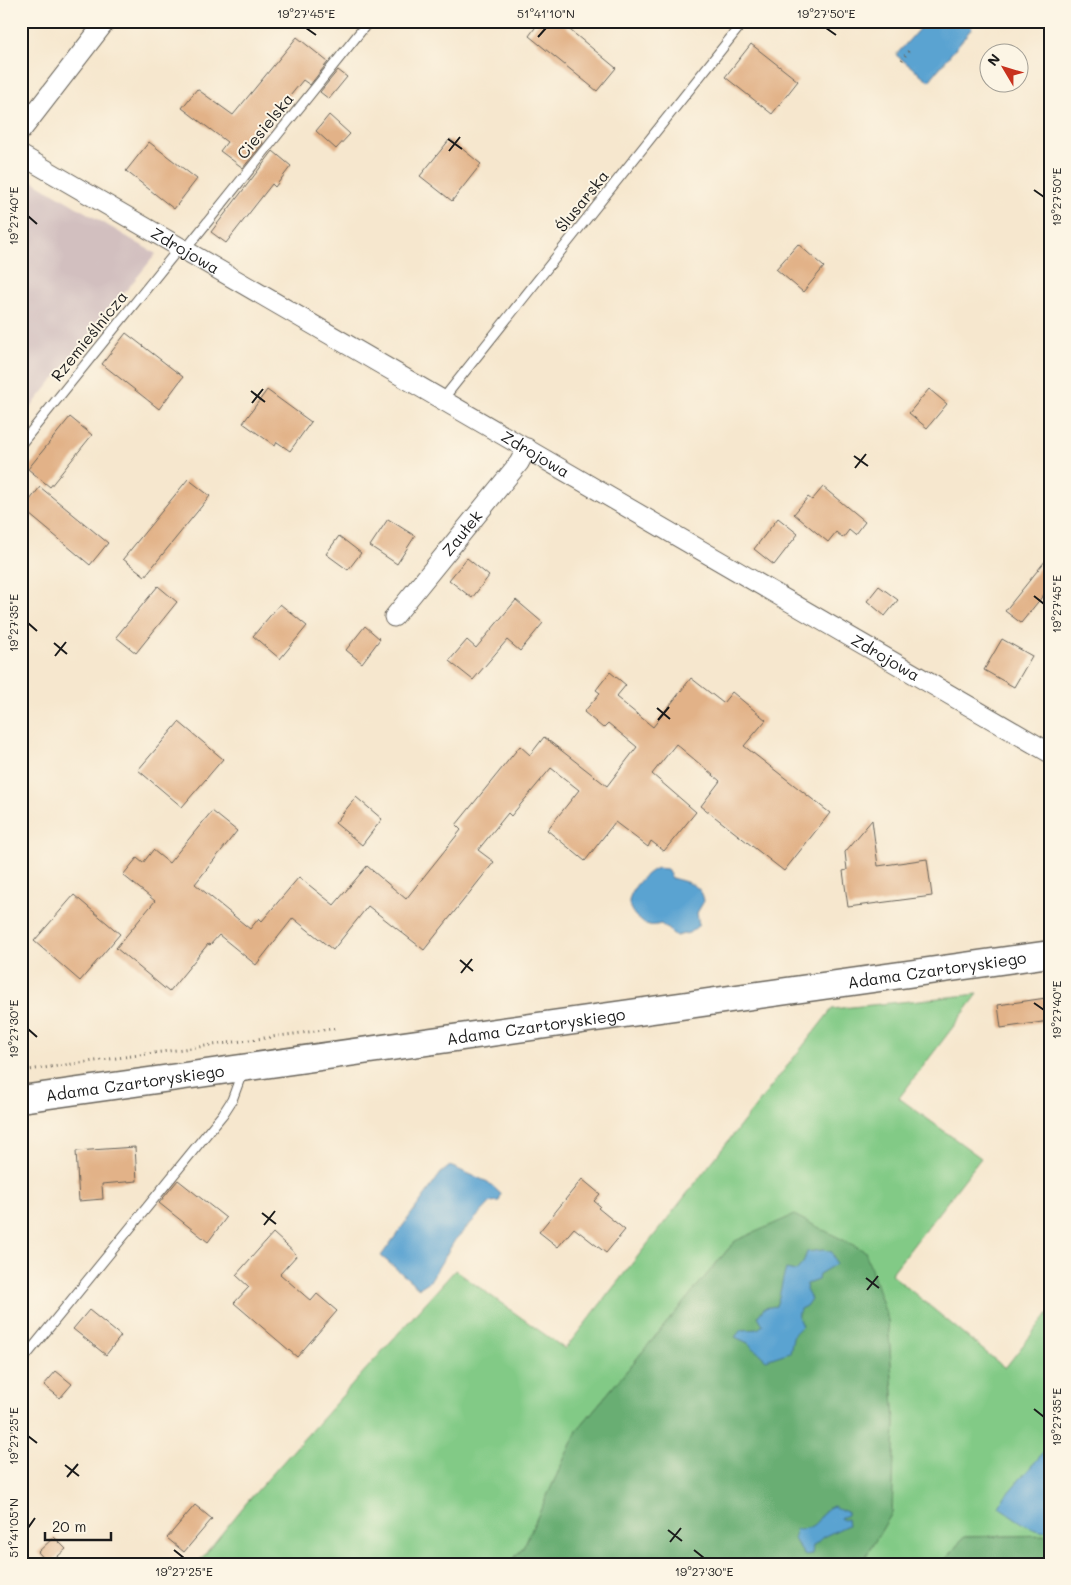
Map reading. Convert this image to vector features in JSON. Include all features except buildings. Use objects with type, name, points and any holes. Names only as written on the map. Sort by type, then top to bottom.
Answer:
[{"type":"street","points":[[21,131],[106,21]]},
{"type":"street","name":"Zdrojowa","points":[[21,155],[1050,752]]},
{"type":"street","name":"Zaułek","points":[[394,617],[519,463],[527,448]]},
{"type":"street","name":"Adama Czartoryskiego","points":[[21,1099],[1050,954]]},
{"type":"lane","name":"Ciesielska","points":[[183,248],[369,21]]},
{"type":"lane","name":"Ślusarska","points":[[443,399],[744,21]]},
{"type":"lane","name":"Rzemieślnicza","points":[[21,444],[183,248]]},
{"type":"lane","points":[[21,1362],[223,1114],[232,1100],[244,1068]]},
{"type":"path","points":[[902,60],[909,50]]},
{"type":"shaded area","points":[[21,174],[156,254],[21,419]]},
{"type":"green space","points":[[978,994],[899,1098],[981,1158],[891,1274],[1005,1368],[1050,1311],[1050,1535],[964,1537],[942,1564],[861,1564],[892,1513],[895,1423],[888,1320],[735,1241],[578,1429],[523,1548],[509,1564],[197,1564],[248,1501],[455,1270],[565,1349],[832,1009]]},
{"type":"green space","points":[[794,1215],[865,1251],[888,1320],[895,1423],[892,1513],[861,1564],[509,1564],[523,1548],[578,1429],[735,1241]]},
{"type":"green space","points":[[1050,1535],[1050,1564],[942,1564],[964,1537]]},
{"type":"water","points":[[926,21],[968,21],[972,28],[929,81],[896,55]]},
{"type":"water","points":[[657,868],[667,869],[672,878],[697,887],[703,895],[704,901],[697,913],[699,925],[689,933],[676,936],[661,924],[646,924],[638,919],[630,909],[630,896],[639,881]]},
{"type":"water","points":[[450,1166],[488,1182],[501,1194],[499,1201],[491,1202],[455,1240],[430,1281],[419,1288],[381,1256],[441,1173]]},
{"type":"water","points":[[823,1250],[832,1252],[836,1264],[819,1274],[818,1280],[807,1284],[806,1290],[811,1299],[806,1306],[800,1309],[798,1317],[802,1326],[794,1334],[790,1352],[766,1360],[748,1343],[735,1337],[741,1330],[758,1329],[763,1325],[758,1316],[764,1308],[776,1306],[786,1269],[796,1271],[803,1263],[807,1252]]},
{"type":"water","points":[[1050,1445],[1050,1530],[1044,1531],[1030,1527],[999,1507],[1005,1496]]},
{"type":"water","points":[[833,1506],[847,1512],[847,1515],[840,1518],[843,1520],[847,1519],[848,1525],[823,1537],[813,1546],[812,1554],[804,1555],[794,1539],[796,1529],[811,1527],[828,1508]]}]
